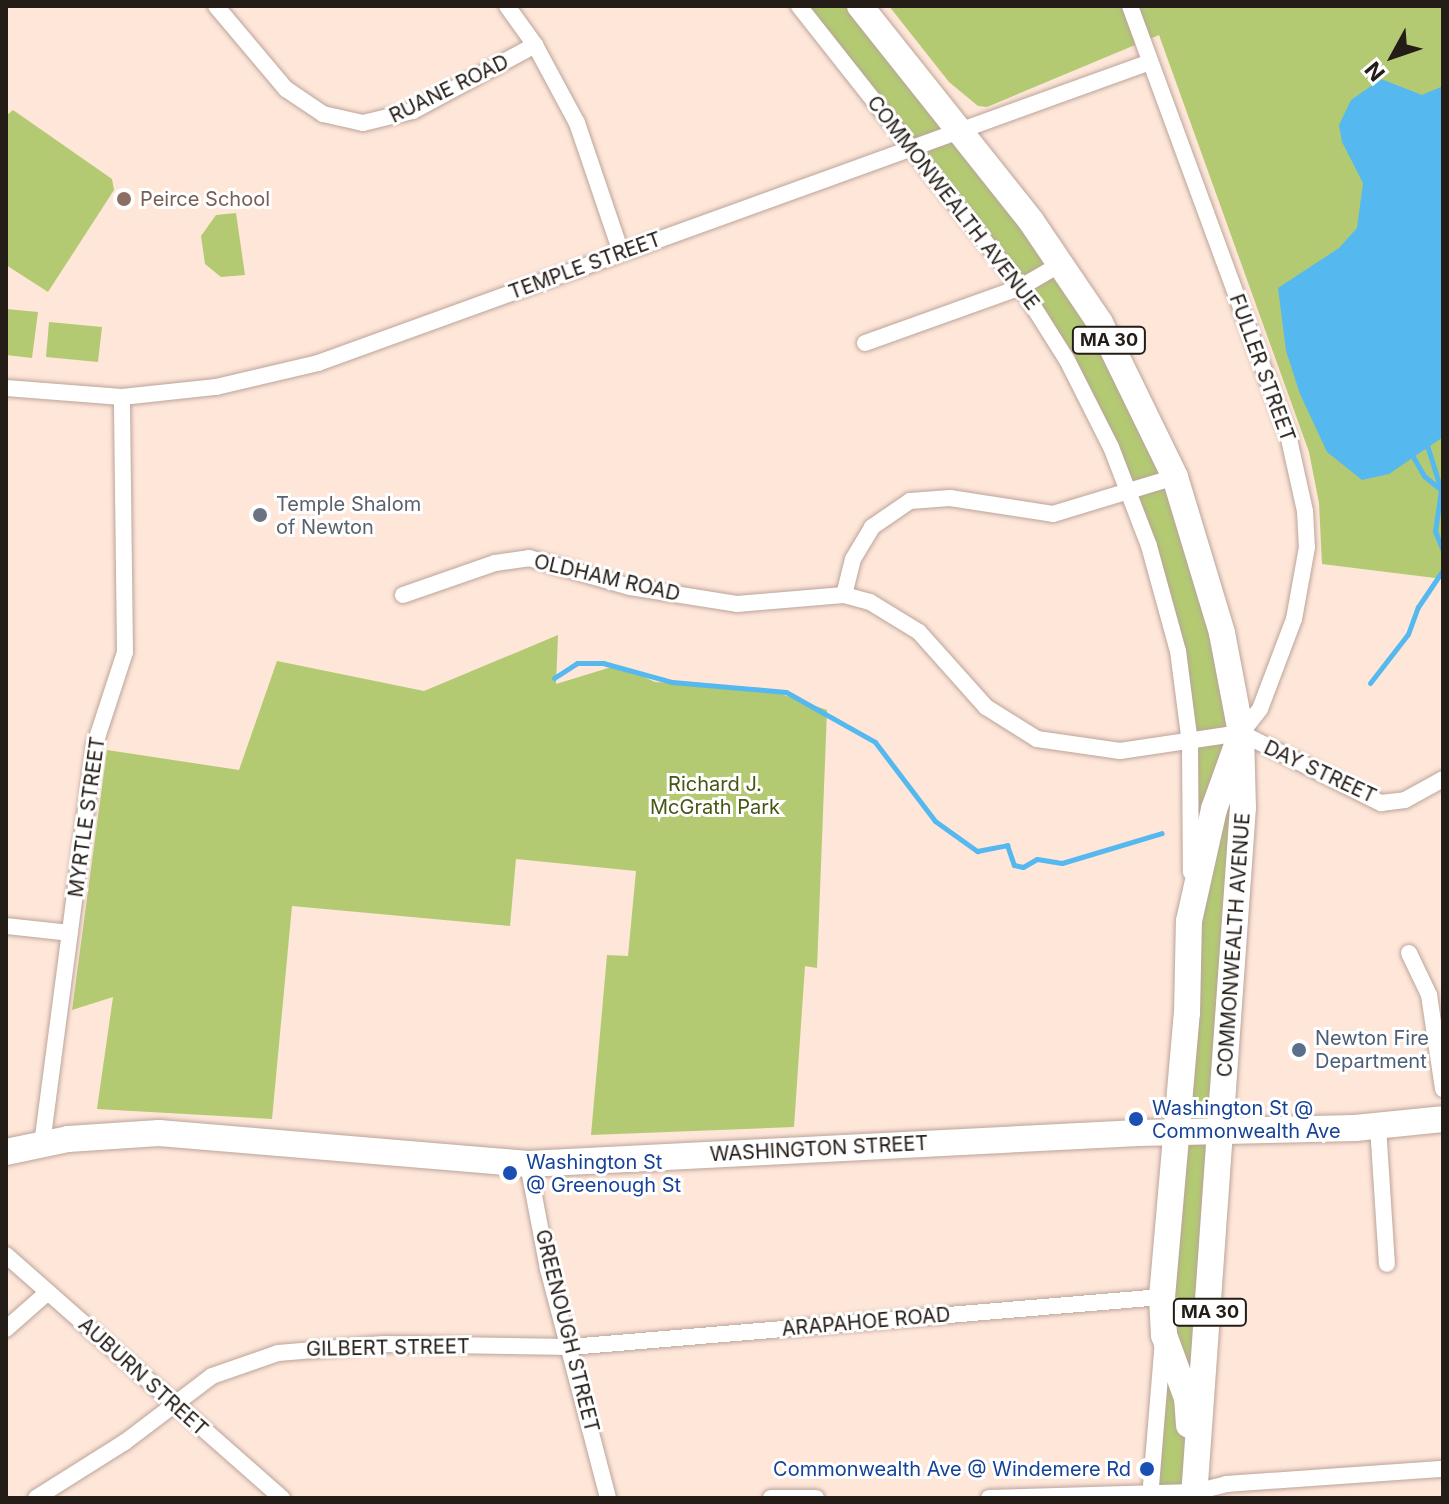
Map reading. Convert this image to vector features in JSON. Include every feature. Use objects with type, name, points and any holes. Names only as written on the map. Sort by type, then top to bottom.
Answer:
[{"type":"main road","name":"COMMONWEALTH AVENUE","points":[[860,6],[1062,263],[1133,382],[1175,477],[1208,575],[1241,733],[1243,807],[1194,1495]]},
{"type":"main road","name":"COMMONWEALTH AVENUE","points":[[1194,1495],[1187,1398],[1164,1335],[1162,1297],[1189,921],[1214,809],[1241,733]]},
{"type":"main road","name":"WASHINGTON STREET","points":[[6,1152],[42,1144],[159,1133],[528,1164],[1378,1126],[1443,1119]]},
{"type":"street","name":"RUANE ROAD","points":[[216,6],[286,89],[323,114],[363,123],[413,111],[535,45]]},
{"type":"street","points":[[507,6],[535,45],[577,123],[621,252]]},
{"type":"street","name":"COMMONWEALTH AVENUE","points":[[799,6],[1021,287],[1074,373],[1131,492],[1172,625],[1190,744],[1189,921]]},
{"type":"street","name":"FULLER STREET","points":[[1130,6],[1289,439],[1305,511],[1307,547],[1294,619],[1260,709],[1241,733]]},
{"type":"street","name":"TEMPLE STREET","points":[[6,388],[122,397],[216,387],[318,363],[1150,62]]},
{"type":"street","points":[[865,343],[1021,287],[1062,263]]},
{"type":"street","name":"MYRTLE STREET","points":[[42,1144],[94,747],[125,652],[122,397]]},
{"type":"street","points":[[844,595],[853,559],[872,527],[910,501],[950,498],[1053,514],[1175,477]]},
{"type":"street","name":"OLDHAM ROAD","points":[[403,595],[495,563],[529,558],[630,587],[737,604],[844,595],[870,602],[919,632],[986,707],[1037,739],[1120,751],[1190,744],[1241,733]]},
{"type":"street","name":"DAY STREET","points":[[1241,733],[1381,803],[1405,800],[1443,779]]},
{"type":"street","points":[[6,926],[70,933]]},
{"type":"street","points":[[1409,953],[1429,995],[1443,1089]]},
{"type":"street","points":[[1378,1126],[1387,1264]]},
{"type":"street","name":"GREENOUGH STREET","points":[[528,1164],[548,1269],[608,1498]]},
{"type":"street","name":"AUBURN STREET","points":[[6,1255],[282,1498]]},
{"type":"street","points":[[6,1329],[48,1292]]},
{"type":"street","name":"ARAPAHOE ROAD","points":[[570,1347],[1162,1297]]},
{"type":"street","name":"COMMONWEALTH AVENUE","points":[[1151,1496],[1157,1368],[1164,1335]]},
{"type":"street","name":"GILBERT STREET","points":[[36,1498],[114,1450],[172,1404],[243,1363],[323,1346],[570,1347]]},
{"type":"street","points":[[989,1498],[1194,1495],[1226,1484],[1443,1469]]},
{"type":"street","points":[[771,1498],[816,1498]]},
{"type":"green space","points":[[799,6],[860,6],[1133,382],[1241,733],[1194,1498],[1150,1498],[1193,804],[1165,599],[1067,360]]},
{"type":"green space","points":[[889,6],[1443,6],[1443,579],[1322,564],[1319,503],[1309,452],[1159,35],[987,107],[978,106],[949,82]]},
{"type":"green space","points":[[13,110],[112,179],[114,190],[48,292],[6,265],[6,116]]},
{"type":"green space","points":[[236,213],[245,275],[221,277],[205,264],[201,236],[216,215]]},
{"type":"green space","points":[[6,309],[38,312],[32,358],[6,355]]},
{"type":"green space","points":[[49,322],[102,327],[98,362],[46,357]]},
{"type":"green space","name":"Richard J. McGrath Park","points":[[558,635],[556,684],[618,665],[655,682],[764,688],[827,710],[817,968],[805,966],[794,1127],[591,1135],[607,955],[628,956],[636,871],[516,859],[510,926],[292,906],[272,1119],[97,1109],[113,997],[72,1010],[107,750],[239,770],[277,661],[424,691]]},
{"type":"water","points":[[1381,79],[1422,95],[1443,86],[1443,437],[1389,474],[1362,480],[1327,452],[1300,394],[1286,351],[1278,288],[1339,248],[1357,228],[1363,183],[1342,142],[1339,125],[1351,100]]},
{"type":"waterway","points":[[1427,445],[1441,490],[1435,531],[1443,551]]},
{"type":"waterway","points":[[1412,455],[1424,476],[1441,490]]},
{"type":"waterway","points":[[1370,683],[1408,634],[1418,607],[1443,570]]},
{"type":"waterway","points":[[554,678],[577,663],[603,663],[672,682],[786,692],[875,742],[935,821],[977,851],[1007,845],[1014,865],[1023,867],[1037,859],[1062,863],[1162,833]]},
{"type":"place","name":"Peirce School","points":[[124,199]]},
{"type":"place","name":"Temple Shalom of Newton","points":[[260,515]]},
{"type":"place","name":"Newton Fire Department","points":[[1299,1050]]},
{"type":"place","name":"Washington St @ Commonwealth Ave","points":[[1136,1119]]},
{"type":"place","name":"Washington St @ Greenough St","points":[[510,1173]]},
{"type":"place","name":"Commonwealth Ave @ Windemere Rd","points":[[1147,1469]]}]
